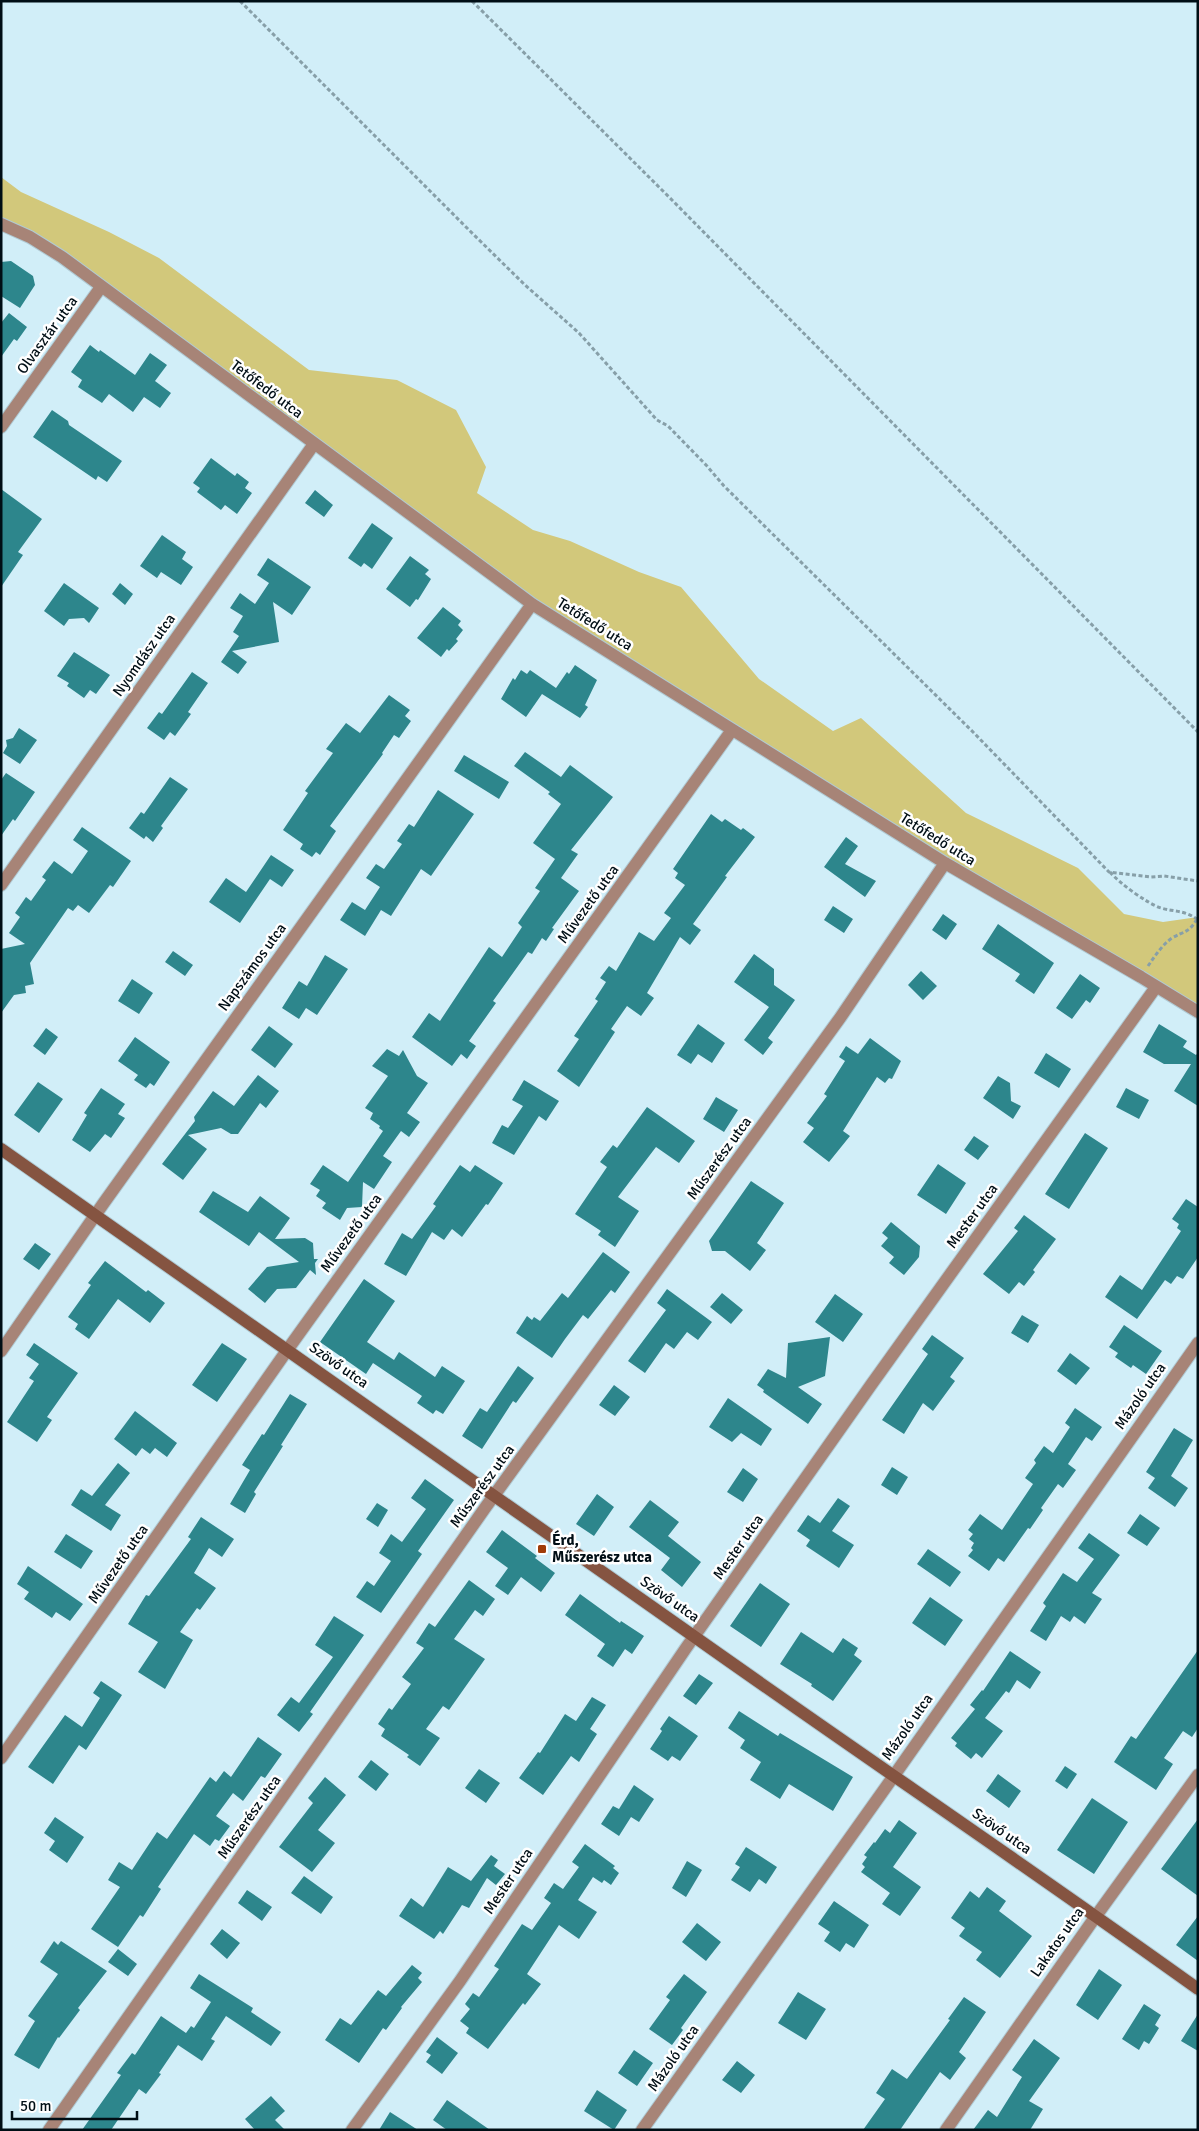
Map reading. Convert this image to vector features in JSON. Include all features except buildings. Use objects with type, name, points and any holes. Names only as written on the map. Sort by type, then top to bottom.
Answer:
[{"type":"street","name":"Tetőfedő utca","points":[[1,224],[30,237],[62,257],[532,604],[945,863],[1198,1012]]},
{"type":"street","name":"Olvasztár utca","points":[[1,427],[101,287]]},
{"type":"street","name":"Nyomdász utca","points":[[1,884],[314,444]]},
{"type":"street","name":"Napszámos utca","points":[[1,1350],[95,1215],[532,604]]},
{"type":"street","name":"Művezető utca","points":[[1,1758],[288,1349],[732,730]]},
{"type":"street","name":"Műszerész utca","points":[[49,2130],[495,1495],[840,1018],[945,863]]},
{"type":"street","name":"Mester utca","points":[[352,2130],[460,1981],[695,1637],[871,1385],[1156,987]]},
{"type":"street","name":"Szövő utca","points":[[1,1150],[288,1349],[1198,1989]]},
{"type":"street","name":"Mázoló utca","points":[[642,2130],[1198,1343]]},
{"type":"street","name":"Lakatos utca","points":[[946,2130],[1096,1916],[1198,1775]]},
{"type":"path","points":[[240,1],[512,273],[579,333],[657,420],[668,426],[724,486],[974,733],[1117,880],[1154,905],[1189,913],[1198,919],[1192,928],[1173,938],[1156,954],[1141,977]]},
{"type":"path","points":[[472,1],[676,204],[1198,732]]},
{"type":"path","points":[[1110,872],[1151,877],[1164,876],[1198,882]]},
{"type":"shaded area","points":[[1,177],[21,192],[109,232],[159,258],[309,370],[397,380],[456,410],[486,467],[477,493],[533,530],[570,541],[639,572],[681,587],[759,679],[833,731],[861,718],[966,813],[1078,868],[1124,914],[1163,922],[1198,917],[1198,1012],[532,604],[101,287],[1,224]]},
{"type":"place","name":"Érd, Műszerész utca","points":[[542,1549]]}]
